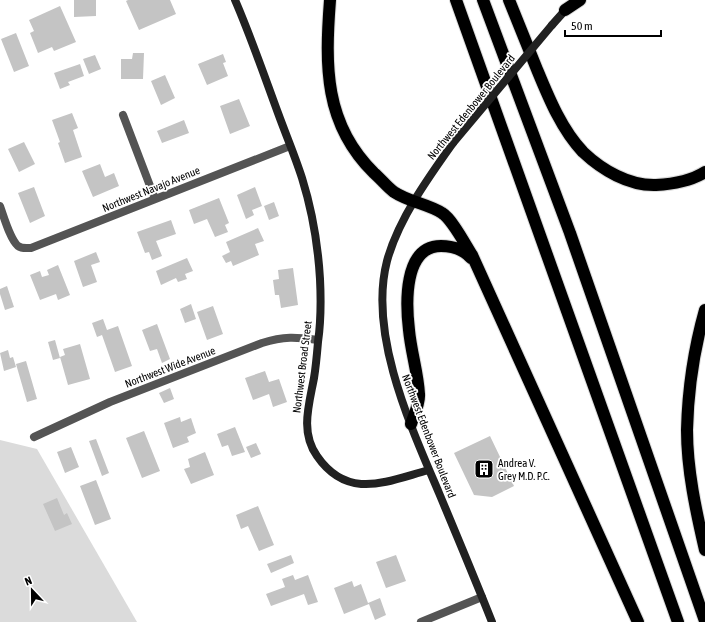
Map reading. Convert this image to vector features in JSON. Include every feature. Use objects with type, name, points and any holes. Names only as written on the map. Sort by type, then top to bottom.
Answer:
[{"type":"highway","points":[[330,0],[327,38],[328,69],[332,100],[339,122],[348,140],[367,166],[394,192],[443,213],[458,233],[478,265],[638,622]]},
{"type":"highway","points":[[456,0],[678,622]]},
{"type":"highway","points":[[483,0],[570,233],[705,621]]},
{"type":"highway","points":[[509,0],[558,115],[570,135],[583,152],[600,166],[617,176],[634,183],[648,185],[671,184],[698,176],[705,172]]},
{"type":"highway","points":[[565,10],[580,0]]},
{"type":"highway","points":[[411,424],[420,396],[409,330],[408,297],[410,274],[414,262],[429,248],[439,246],[462,250],[478,265]]},
{"type":"highway","points":[[705,310],[697,338],[690,380],[687,430],[691,475],[699,526],[705,550]]},
{"type":"main road","name":"Northwest Broad Street","points":[[235,0],[306,192],[316,243],[320,280],[318,340],[314,378],[307,409],[308,437],[312,448],[326,467],[335,475],[359,485],[371,485],[429,470]]},
{"type":"main road","name":"Northwest Edenbower Boulevard","points":[[492,622],[400,396],[387,348],[383,305],[384,284],[387,262],[398,231],[427,180],[453,143],[574,0]]},
{"type":"street","points":[[122,115],[155,199]]},
{"type":"street","name":"Northwest Navajo Avenue","points":[[0,206],[12,238],[19,247],[31,248],[290,146]]},
{"type":"street","name":"Northwest Wide Avenue","points":[[34,437],[110,402],[262,343],[292,337],[318,340]]},
{"type":"street","points":[[421,622],[482,597]]},
{"type":"shaded area","points":[[0,440],[37,449],[137,622],[0,622]]},
{"type":"building","points":[[74,0],[96,0],[96,16],[74,17]]},
{"type":"building","points":[[170,0],[176,14],[139,30],[126,1]]},
{"type":"building","points":[[60,6],[76,42],[54,51],[52,47],[38,53],[30,33],[34,31],[29,20]]},
{"type":"building","points":[[16,33],[29,66],[14,72],[1,39]]},
{"type":"building","points":[[133,53],[144,53],[143,79],[121,79],[121,59],[132,59]]},
{"type":"building","points":[[223,54],[226,62],[223,63],[228,76],[207,85],[198,64]]},
{"type":"building","points":[[95,55],[101,69],[89,74],[83,59]]},
{"type":"building","points":[[80,64],[84,76],[68,82],[70,85],[60,89],[54,73]]},
{"type":"building","points":[[165,75],[175,98],[161,105],[151,81]]},
{"type":"building","points":[[239,99],[250,126],[230,134],[220,106]]},
{"type":"building","points":[[72,113],[78,128],[73,130],[82,157],[65,163],[58,143],[60,142],[52,120]]},
{"type":"building","points":[[184,120],[189,133],[162,143],[157,131]]},
{"type":"building","points":[[24,142],[35,164],[19,172],[8,149]]},
{"type":"building","points":[[100,164],[105,177],[114,173],[119,186],[93,197],[82,171]]},
{"type":"building","points":[[34,187],[45,216],[30,223],[18,193]]},
{"type":"building","points":[[255,187],[262,206],[252,210],[254,215],[246,219],[237,195]]},
{"type":"building","points":[[219,198],[229,223],[225,225],[228,232],[215,237],[207,219],[194,224],[189,210]]},
{"type":"building","points":[[274,202],[279,216],[269,220],[264,206]]},
{"type":"building","points":[[171,220],[176,234],[156,241],[162,256],[152,260],[149,252],[145,253],[137,232]]},
{"type":"building","points":[[258,228],[264,241],[255,244],[259,255],[233,266],[231,261],[226,263],[222,256],[230,252],[226,242]]},
{"type":"building","points":[[96,252],[100,262],[91,265],[97,282],[83,287],[74,261]]},
{"type":"building","points":[[187,258],[193,271],[185,274],[187,279],[178,282],[176,278],[161,285],[156,271]]},
{"type":"building","points":[[58,265],[70,295],[58,300],[56,294],[40,300],[30,275],[40,271],[42,277],[49,275],[47,270]]},
{"type":"building","points":[[293,268],[298,305],[281,308],[279,295],[275,295],[273,280],[279,279],[278,270]]},
{"type":"building","points":[[7,286],[14,307],[5,310],[0,289]]},
{"type":"building","points":[[191,304],[196,319],[185,323],[180,309]]},
{"type":"building","points":[[213,306],[223,334],[207,340],[197,312]]},
{"type":"building","points":[[103,319],[107,330],[118,326],[132,366],[115,372],[102,335],[97,337],[92,323]]},
{"type":"building","points":[[157,324],[170,359],[162,363],[157,349],[150,351],[142,330]]},
{"type":"building","points":[[55,340],[60,358],[53,360],[48,342]]},
{"type":"building","points":[[80,344],[90,379],[68,385],[60,357],[65,355],[63,349]]},
{"type":"building","points":[[8,350],[10,358],[13,357],[16,367],[4,371],[0,353]]},
{"type":"building","points":[[26,361],[37,399],[27,402],[16,364]]},
{"type":"building","points":[[265,371],[269,382],[279,379],[287,402],[273,407],[269,394],[253,400],[245,378]]},
{"type":"building","points":[[170,388],[174,399],[164,403],[159,393]]},
{"type":"building","points":[[180,417],[181,422],[191,418],[196,433],[187,437],[189,442],[173,448],[164,423]]},
{"type":"building","points":[[235,427],[245,452],[232,456],[228,445],[222,447],[217,434]]},
{"type":"building","points":[[144,431],[160,471],[142,478],[126,438]]},
{"type":"building","name":"Andrea V. Grey M.D. P.C.","points":[[490,436],[514,486],[492,497],[474,495],[454,453]]},
{"type":"building","points":[[96,439],[109,473],[102,476],[89,441]]},
{"type":"building","points":[[256,443],[261,454],[251,458],[246,447]]},
{"type":"building","points":[[71,447],[79,467],[65,473],[57,452]]},
{"type":"building","points":[[205,452],[214,475],[191,484],[184,469],[190,467],[188,459]]},
{"type":"building","points":[[96,480],[111,519],[95,525],[80,486]]},
{"type":"building","points":[[57,498],[64,515],[67,513],[72,524],[55,531],[43,504]]},
{"type":"building","points":[[258,506],[274,545],[259,551],[248,526],[241,529],[236,515]]},
{"type":"building","points":[[291,555],[294,563],[271,573],[267,564]]},
{"type":"building","points":[[396,555],[406,581],[386,588],[376,562]]},
{"type":"building","points":[[293,575],[295,580],[308,575],[318,602],[308,605],[304,594],[271,606],[266,594],[285,587],[282,579]]},
{"type":"building","points":[[352,581],[354,587],[361,584],[368,603],[380,598],[386,615],[375,620],[369,604],[344,614],[334,588]]},
{"type":"place","name":"Andrea V. Grey M.D. P.C.","points":[[484,469]]}]
